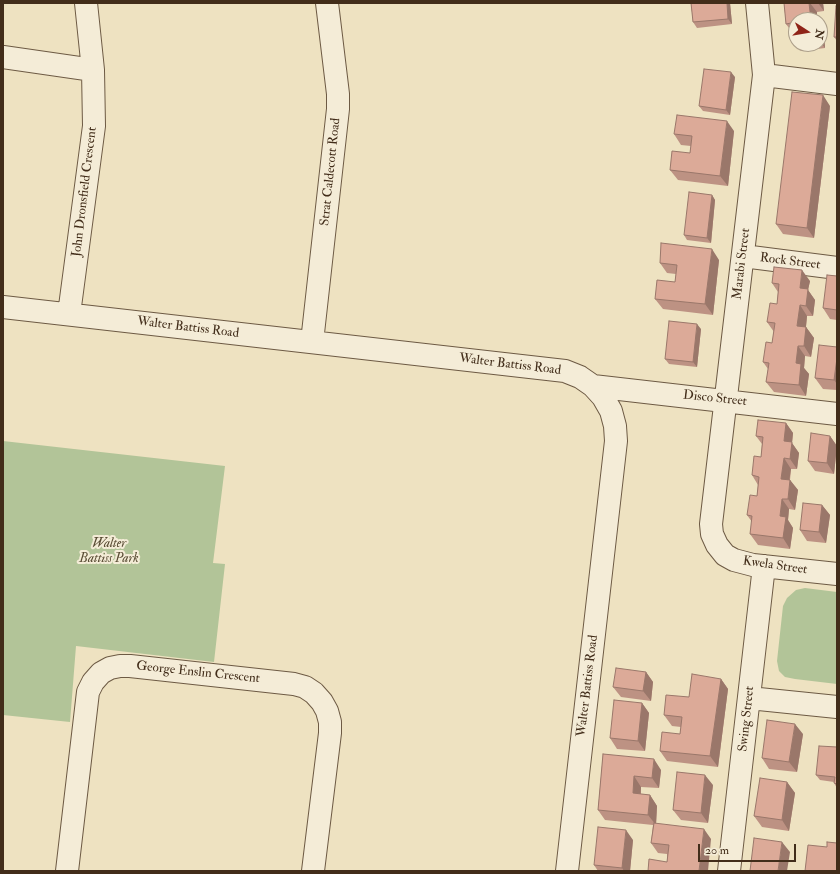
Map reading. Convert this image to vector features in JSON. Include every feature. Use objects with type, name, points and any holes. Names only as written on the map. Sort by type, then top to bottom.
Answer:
[{"type":"street","name":"John Dronsfield Crescent","points":[[69,314],[94,126],[93,70],[86,3]]},
{"type":"street","name":"Strat Caldecott Road","points":[[312,342],[338,109],[338,94],[327,3]]},
{"type":"street","name":"Marabi Street","points":[[711,524],[764,75],[757,3]]},
{"type":"street","points":[[3,57],[93,70]]},
{"type":"street","points":[[764,75],[837,84]]},
{"type":"street","name":"Rock Street","points":[[743,256],[837,268]]},
{"type":"street","name":"Walter Battiss Road","points":[[3,307],[565,371],[580,377],[593,386],[603,397],[611,411],[615,426],[616,441],[567,871]]},
{"type":"street","name":"Disco Street","points":[[593,386],[726,400],[837,414]]},
{"type":"street","name":"Kwela Street","points":[[711,524],[712,534],[717,545],[725,555],[734,560],[753,565],[837,574]]},
{"type":"street","name":"Swing Street","points":[[730,871],[764,566]]},
{"type":"street","name":"George Enslin Crescent","points":[[67,871],[88,692],[93,682],[110,668],[130,666],[294,684],[314,693],[322,702],[327,711],[330,722],[330,733],[313,871]]},
{"type":"street","points":[[749,698],[837,707]]},
{"type":"green space","name":"Walter Battiss Park","points":[[3,441],[225,466],[213,563],[225,564],[214,662],[76,646],[70,722],[3,715]]},
{"type":"green space","points":[[805,588],[837,592],[837,684],[785,677],[779,671],[777,661],[783,606],[787,598],[796,590]]},
{"type":"building","points":[[691,3],[727,3],[728,19],[693,22]]},
{"type":"building","points":[[784,3],[809,3],[810,12],[788,12],[788,24],[786,24]]},
{"type":"building","points":[[836,6],[837,37],[834,37]]},
{"type":"building","points":[[704,69],[731,72],[726,110],[699,106]]},
{"type":"building","points":[[792,92],[823,95],[807,228],[776,224]]},
{"type":"building","points":[[677,115],[727,121],[720,176],[670,170],[672,151],[690,153],[692,136],[674,134]]},
{"type":"building","points":[[689,192],[712,195],[707,238],[684,235]]},
{"type":"building","points":[[661,243],[712,249],[705,304],[655,299],[657,280],[675,282],[677,265],[660,263]]},
{"type":"building","points":[[774,267],[802,270],[800,288],[808,289],[806,306],[800,305],[797,326],[806,327],[804,346],[798,346],[796,363],[801,364],[799,385],[766,382],[769,363],[763,362],[766,342],[772,343],[775,323],[767,322],[770,303],[777,304],[779,284],[772,283]]},
{"type":"building","points":[[827,275],[837,276],[837,310],[823,308]]},
{"type":"building","points":[[669,321],[697,324],[693,362],[665,359]]},
{"type":"building","points":[[819,345],[837,347],[834,380],[815,378]]},
{"type":"building","points":[[758,420],[786,423],[784,441],[792,442],[790,459],[784,458],[781,479],[790,480],[788,499],[782,499],[780,516],[786,517],[783,538],[750,534],[752,516],[747,515],[750,495],[757,496],[759,477],[752,475],[754,456],[761,457],[763,437],[756,436]]},
{"type":"building","points":[[811,433],[830,436],[827,463],[808,461]]},
{"type":"building","points":[[803,503],[822,505],[819,532],[800,530]]},
{"type":"building","points":[[616,668],[646,672],[643,691],[613,687]]},
{"type":"building","points":[[692,674],[721,679],[710,756],[660,751],[662,732],[680,734],[682,717],[664,715],[666,695],[689,697]]},
{"type":"building","points":[[614,700],[642,703],[638,741],[610,738]]},
{"type":"building","points":[[767,720],[795,724],[789,762],[762,758]]},
{"type":"building","points":[[819,746],[837,747],[837,784],[834,783],[835,777],[816,775]]},
{"type":"building","points":[[603,754],[654,759],[652,778],[634,776],[633,793],[650,795],[648,815],[598,810]]},
{"type":"building","points":[[677,772],[705,775],[701,813],[673,810]]},
{"type":"building","points":[[760,778],[787,782],[782,820],[754,816]]},
{"type":"building","points":[[654,823],[704,829],[699,871],[648,871],[649,859],[667,862],[669,845],[651,843]]},
{"type":"building","points":[[598,827],[626,830],[622,868],[594,865]]},
{"type":"building","points":[[754,838],[782,842],[778,871],[750,871]]},
{"type":"building","points":[[827,842],[837,843],[837,871],[805,871],[808,845],[827,847]]}]
